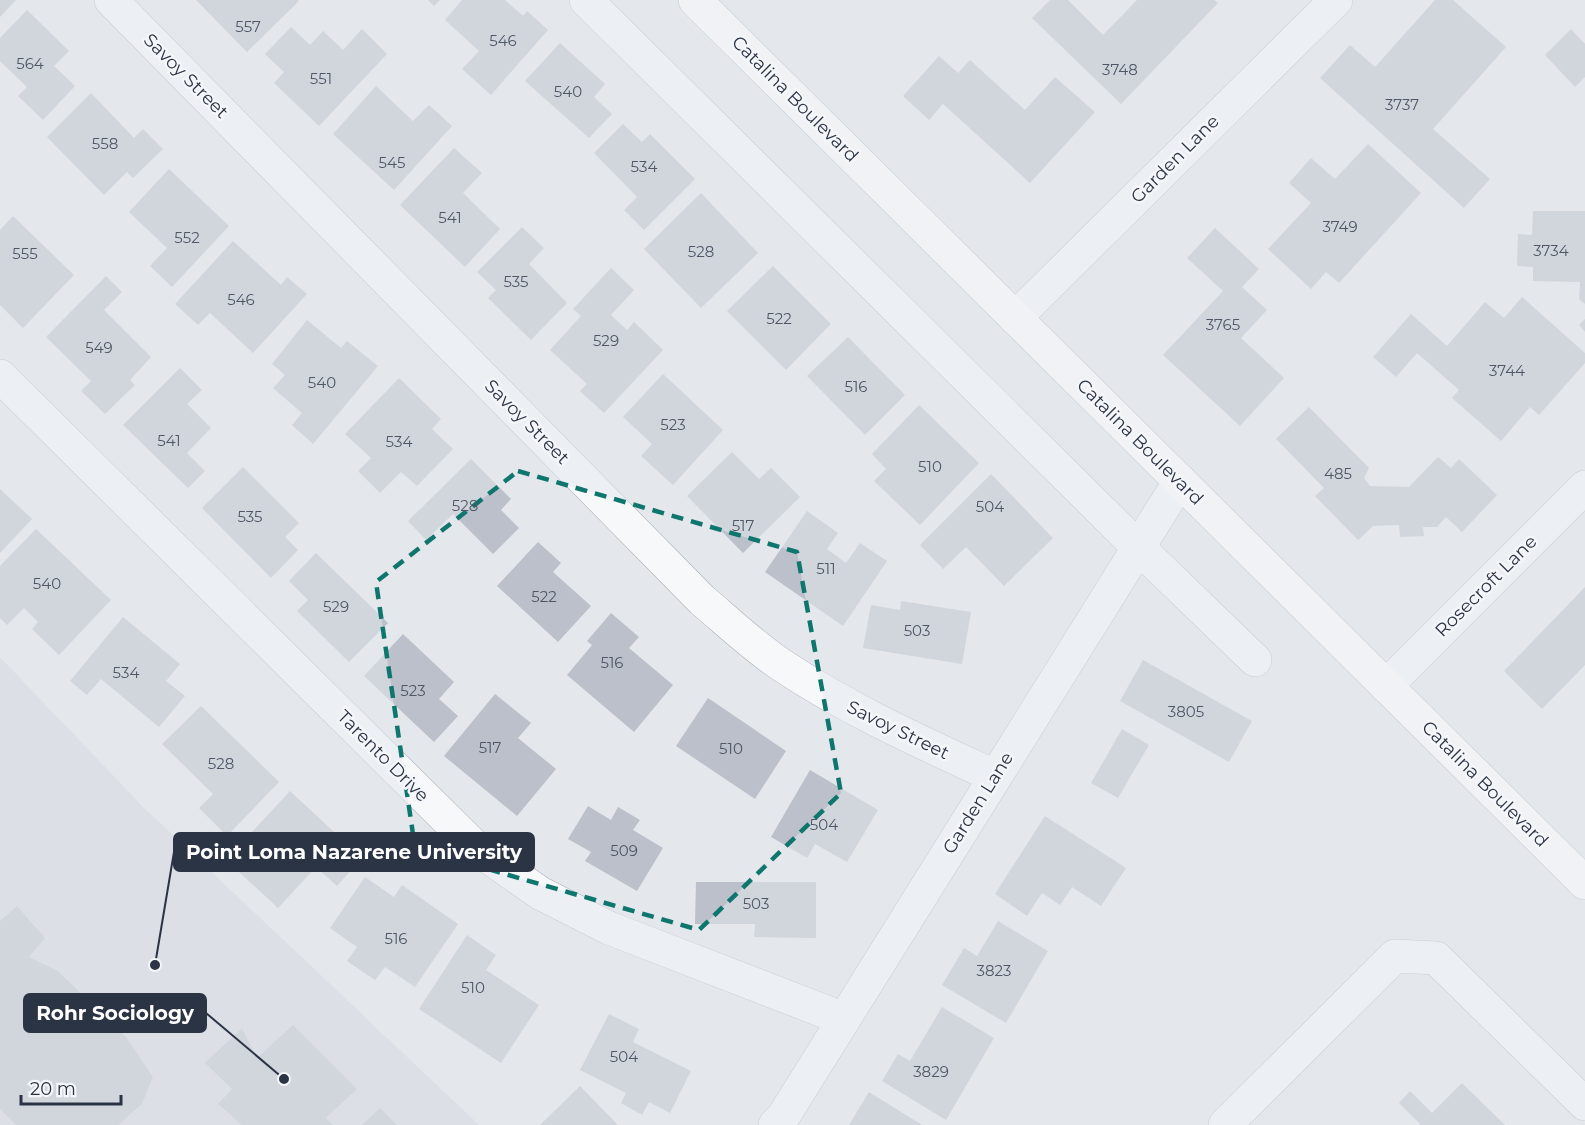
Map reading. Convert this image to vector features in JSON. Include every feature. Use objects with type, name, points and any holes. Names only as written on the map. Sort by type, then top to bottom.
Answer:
[{"type":"main road","name":"Catalina Boulevard","points":[[707,4],[1015,318],[1585,883]]},
{"type":"street","name":"Savoy Street","points":[[111,0],[702,600],[777,662],[829,695],[883,724],[994,776]]},
{"type":"street","points":[[586,0],[1255,660]]},
{"type":"street","name":"Garden Lane","points":[[1015,318],[1336,0]]},
{"type":"street","name":"Tarento Drive","points":[[0,376],[477,849],[540,893],[609,928],[844,1019]]},
{"type":"street","name":"Garden Lane","points":[[775,1125],[783,1117],[1180,481]]},
{"type":"street","name":"Rosecroft Lane","points":[[1386,686],[1585,487]]},
{"type":"street","points":[[1225,1125],[1395,956],[1436,958],[1585,1104]]},
{"type":"highlighted area","points":[[518,471],[797,552],[841,793],[699,930],[415,848],[376,582]]},
{"type":"shaded area","points":[[0,657],[142,806],[479,1125],[0,1125]]},
{"type":"building","points":[[0,0],[16,0],[0,17]]},
{"type":"building","points":[[196,0],[298,0],[299,1],[247,52]]},
{"type":"building","points":[[428,0],[440,0],[434,6]]},
{"type":"building","points":[[462,0],[505,0],[523,16],[527,11],[548,30],[491,95],[462,69],[479,51],[445,20]]},
{"type":"building","points":[[1050,0],[1068,0],[1103,35],[1137,0],[1214,0],[1218,3],[1121,104],[1032,18]]},
{"type":"building","points":[[1435,0],[1453,0],[1506,47],[1433,129],[1490,179],[1464,208],[1320,78],[1350,45],[1375,67]]},
{"type":"building","points":[[27,10],[69,51],[54,66],[75,86],[43,120],[18,96],[27,87],[0,61],[0,38]]},
{"type":"building","points":[[291,27],[310,45],[323,31],[343,50],[362,29],[387,54],[319,126],[274,83],[284,72],[265,54]]},
{"type":"building","points":[[1571,29],[1585,44],[1585,77],[1575,87],[1545,55]]},
{"type":"building","points":[[560,43],[605,84],[594,97],[612,114],[589,138],[525,81]]},
{"type":"building","points":[[939,56],[958,73],[970,60],[1025,110],[1055,77],[1095,112],[1030,183],[943,104],[929,120],[903,96]]},
{"type":"building","points":[[376,86],[413,121],[429,105],[452,126],[394,190],[333,134]]},
{"type":"building","points":[[91,93],[134,138],[143,129],[163,149],[133,178],[127,172],[104,195],[47,137]]},
{"type":"building","points":[[623,124],[642,142],[650,134],[695,179],[644,230],[624,210],[637,197],[594,153]]},
{"type":"building","points":[[1368,144],[1421,193],[1339,283],[1326,272],[1311,289],[1268,249],[1311,203],[1289,183],[1311,158],[1335,179]]},
{"type":"building","points":[[454,148],[482,173],[463,193],[500,229],[465,267],[400,205]]},
{"type":"building","points":[[169,169],[229,226],[172,287],[150,266],[167,248],[129,212]]},
{"type":"building","points":[[701,193],[758,253],[701,308],[644,249]]},
{"type":"building","points":[[1533,211],[1585,211],[1585,304],[1579,299],[1580,282],[1533,281],[1533,267],[1517,266],[1518,234],[1532,235]]},
{"type":"building","points":[[13,216],[74,275],[23,328],[0,305],[0,230]]},
{"type":"building","points":[[522,227],[544,248],[529,264],[567,303],[531,340],[488,298],[496,290],[477,272]]},
{"type":"building","points":[[1215,228],[1259,269],[1242,287],[1267,310],[1241,338],[1284,378],[1240,426],[1163,355],[1223,291],[1187,258]]},
{"type":"building","points":[[233,241],[281,285],[287,277],[307,294],[253,353],[210,313],[198,325],[175,304]]},
{"type":"building","points":[[773,266],[831,324],[786,370],[727,311]]},
{"type":"building","points":[[611,268],[634,290],[611,315],[627,330],[634,322],[663,350],[604,413],[580,391],[587,384],[550,350],[581,316],[573,309]]},
{"type":"building","points":[[106,276],[122,292],[104,310],[151,357],[130,380],[135,385],[105,414],[81,391],[91,381],[46,337]]},
{"type":"building","points":[[1522,297],[1585,353],[1585,363],[1539,415],[1530,407],[1501,441],[1452,398],[1459,390],[1417,353],[1396,377],[1373,357],[1411,314],[1447,346],[1485,302],[1504,318]]},
{"type":"building","points":[[1585,319],[1585,332],[1579,325]]},
{"type":"building","points":[[307,320],[341,348],[347,341],[378,366],[313,444],[292,425],[302,413],[273,388],[285,375],[272,364]]},
{"type":"building","points":[[848,337],[905,395],[865,435],[807,376]]},
{"type":"building","points":[[180,368],[202,390],[187,404],[211,428],[187,453],[205,471],[188,488],[123,425]]},
{"type":"building","points":[[663,374],[723,430],[673,485],[641,456],[652,444],[623,417]]},
{"type":"building","points":[[399,378],[441,419],[432,429],[453,449],[417,486],[401,472],[380,493],[358,471],[371,458],[345,434]]},
{"type":"building","points":[[919,405],[979,463],[920,525],[874,481],[886,469],[872,454]]},
{"type":"building","points":[[1309,407],[1369,468],[1364,478],[1370,486],[1409,487],[1438,457],[1451,468],[1459,459],[1497,495],[1462,532],[1446,517],[1437,527],[1423,527],[1424,536],[1400,537],[1399,525],[1373,526],[1358,540],[1315,496],[1324,488],[1276,439]]},
{"type":"building","points":[[732,452],[759,479],[771,468],[800,497],[743,553],[687,496]]},
{"type":"building","points":[[471,459],[511,499],[501,510],[519,528],[493,554],[453,514],[426,540],[408,521]]},
{"type":"building","points":[[243,467],[299,523],[285,537],[298,550],[271,578],[202,508]]},
{"type":"building","points":[[991,474],[1053,538],[1004,586],[966,547],[943,569],[920,545]]},
{"type":"building","points":[[0,489],[32,519],[0,553]]},
{"type":"building","points":[[807,511],[838,533],[827,549],[846,563],[860,543],[887,561],[843,626],[765,572]]},
{"type":"building","points":[[36,529],[111,600],[59,655],[32,629],[38,622],[24,608],[7,625],[0,618],[0,566]]},
{"type":"building","points":[[538,542],[561,563],[553,572],[591,606],[558,642],[497,586]]},
{"type":"building","points":[[316,553],[388,623],[349,662],[297,611],[308,600],[289,581]]},
{"type":"building","points":[[1585,587],[1585,665],[1542,709],[1504,671]]},
{"type":"building","points":[[901,601],[971,612],[962,664],[863,648],[871,605],[900,610]]},
{"type":"building","points":[[611,613],[639,637],[629,648],[673,685],[634,732],[567,675],[592,645],[587,641]]},
{"type":"building","points":[[123,617],[180,664],[166,681],[185,696],[159,727],[101,679],[87,695],[70,681]]},
{"type":"building","points":[[403,634],[454,682],[439,699],[458,716],[434,742],[364,676]]},
{"type":"building","points":[[1143,660],[1252,721],[1229,762],[1120,701]]},
{"type":"building","points":[[495,694],[531,723],[518,738],[556,769],[517,816],[444,756]]},
{"type":"building","points":[[708,698],[786,751],[755,799],[676,746]]},
{"type":"building","points":[[201,706],[279,782],[227,836],[199,808],[213,794],[162,744]]},
{"type":"building","points":[[1122,729],[1149,745],[1118,798],[1091,783]]},
{"type":"building","points":[[810,770],[878,810],[847,862],[815,844],[807,858],[771,837]]},
{"type":"building","points":[[290,791],[362,858],[337,886],[316,867],[278,908],[226,860]]},
{"type":"building","points":[[588,806],[611,820],[618,807],[640,820],[633,830],[663,848],[637,891],[585,861],[591,852],[568,839]]},
{"type":"building","points":[[1045,816],[1126,868],[1101,906],[1072,887],[1060,905],[1042,893],[1027,916],[995,894]]},
{"type":"building","points":[[365,877],[394,897],[402,885],[458,924],[415,987],[385,967],[375,980],[347,961],[357,947],[330,928]]},
{"type":"building","points":[[696,882],[816,882],[816,938],[754,937],[755,924],[695,924]]},
{"type":"building","points":[[17,906],[45,938],[29,957],[58,971],[126,1037],[153,1077],[142,1104],[118,1125],[16,1125],[0,1109],[0,921]]},
{"type":"building","points":[[998,921],[1048,951],[1006,1023],[942,985],[964,948],[977,956]]},
{"type":"building","points":[[467,935],[496,955],[486,970],[539,1005],[501,1063],[419,1009]]},
{"type":"building","points":[[942,1007],[994,1038],[946,1120],[882,1081],[898,1054],[910,1061]]},
{"type":"building","points":[[609,1014],[639,1029],[633,1042],[691,1071],[670,1113],[649,1102],[642,1115],[621,1103],[626,1093],[580,1070]]},
{"type":"building","points":[[293,1025],[357,1089],[326,1118],[333,1125],[242,1125],[218,1104],[232,1089],[205,1063],[242,1028],[257,1058]]},
{"type":"building","points":[[1462,1083],[1505,1125],[1419,1125],[1399,1103],[1410,1091],[1432,1113]]},
{"type":"building","points":[[580,1086],[618,1125],[540,1125]]},
{"type":"building","points":[[869,1092],[922,1125],[849,1125]]},
{"type":"building","points":[[380,1108],[397,1125],[362,1125]]},
{"type":"place","name":"Point Loma Nazarene University","points":[[155,965]]},
{"type":"place","name":"Rohr Sociology","points":[[284,1079]]}]
